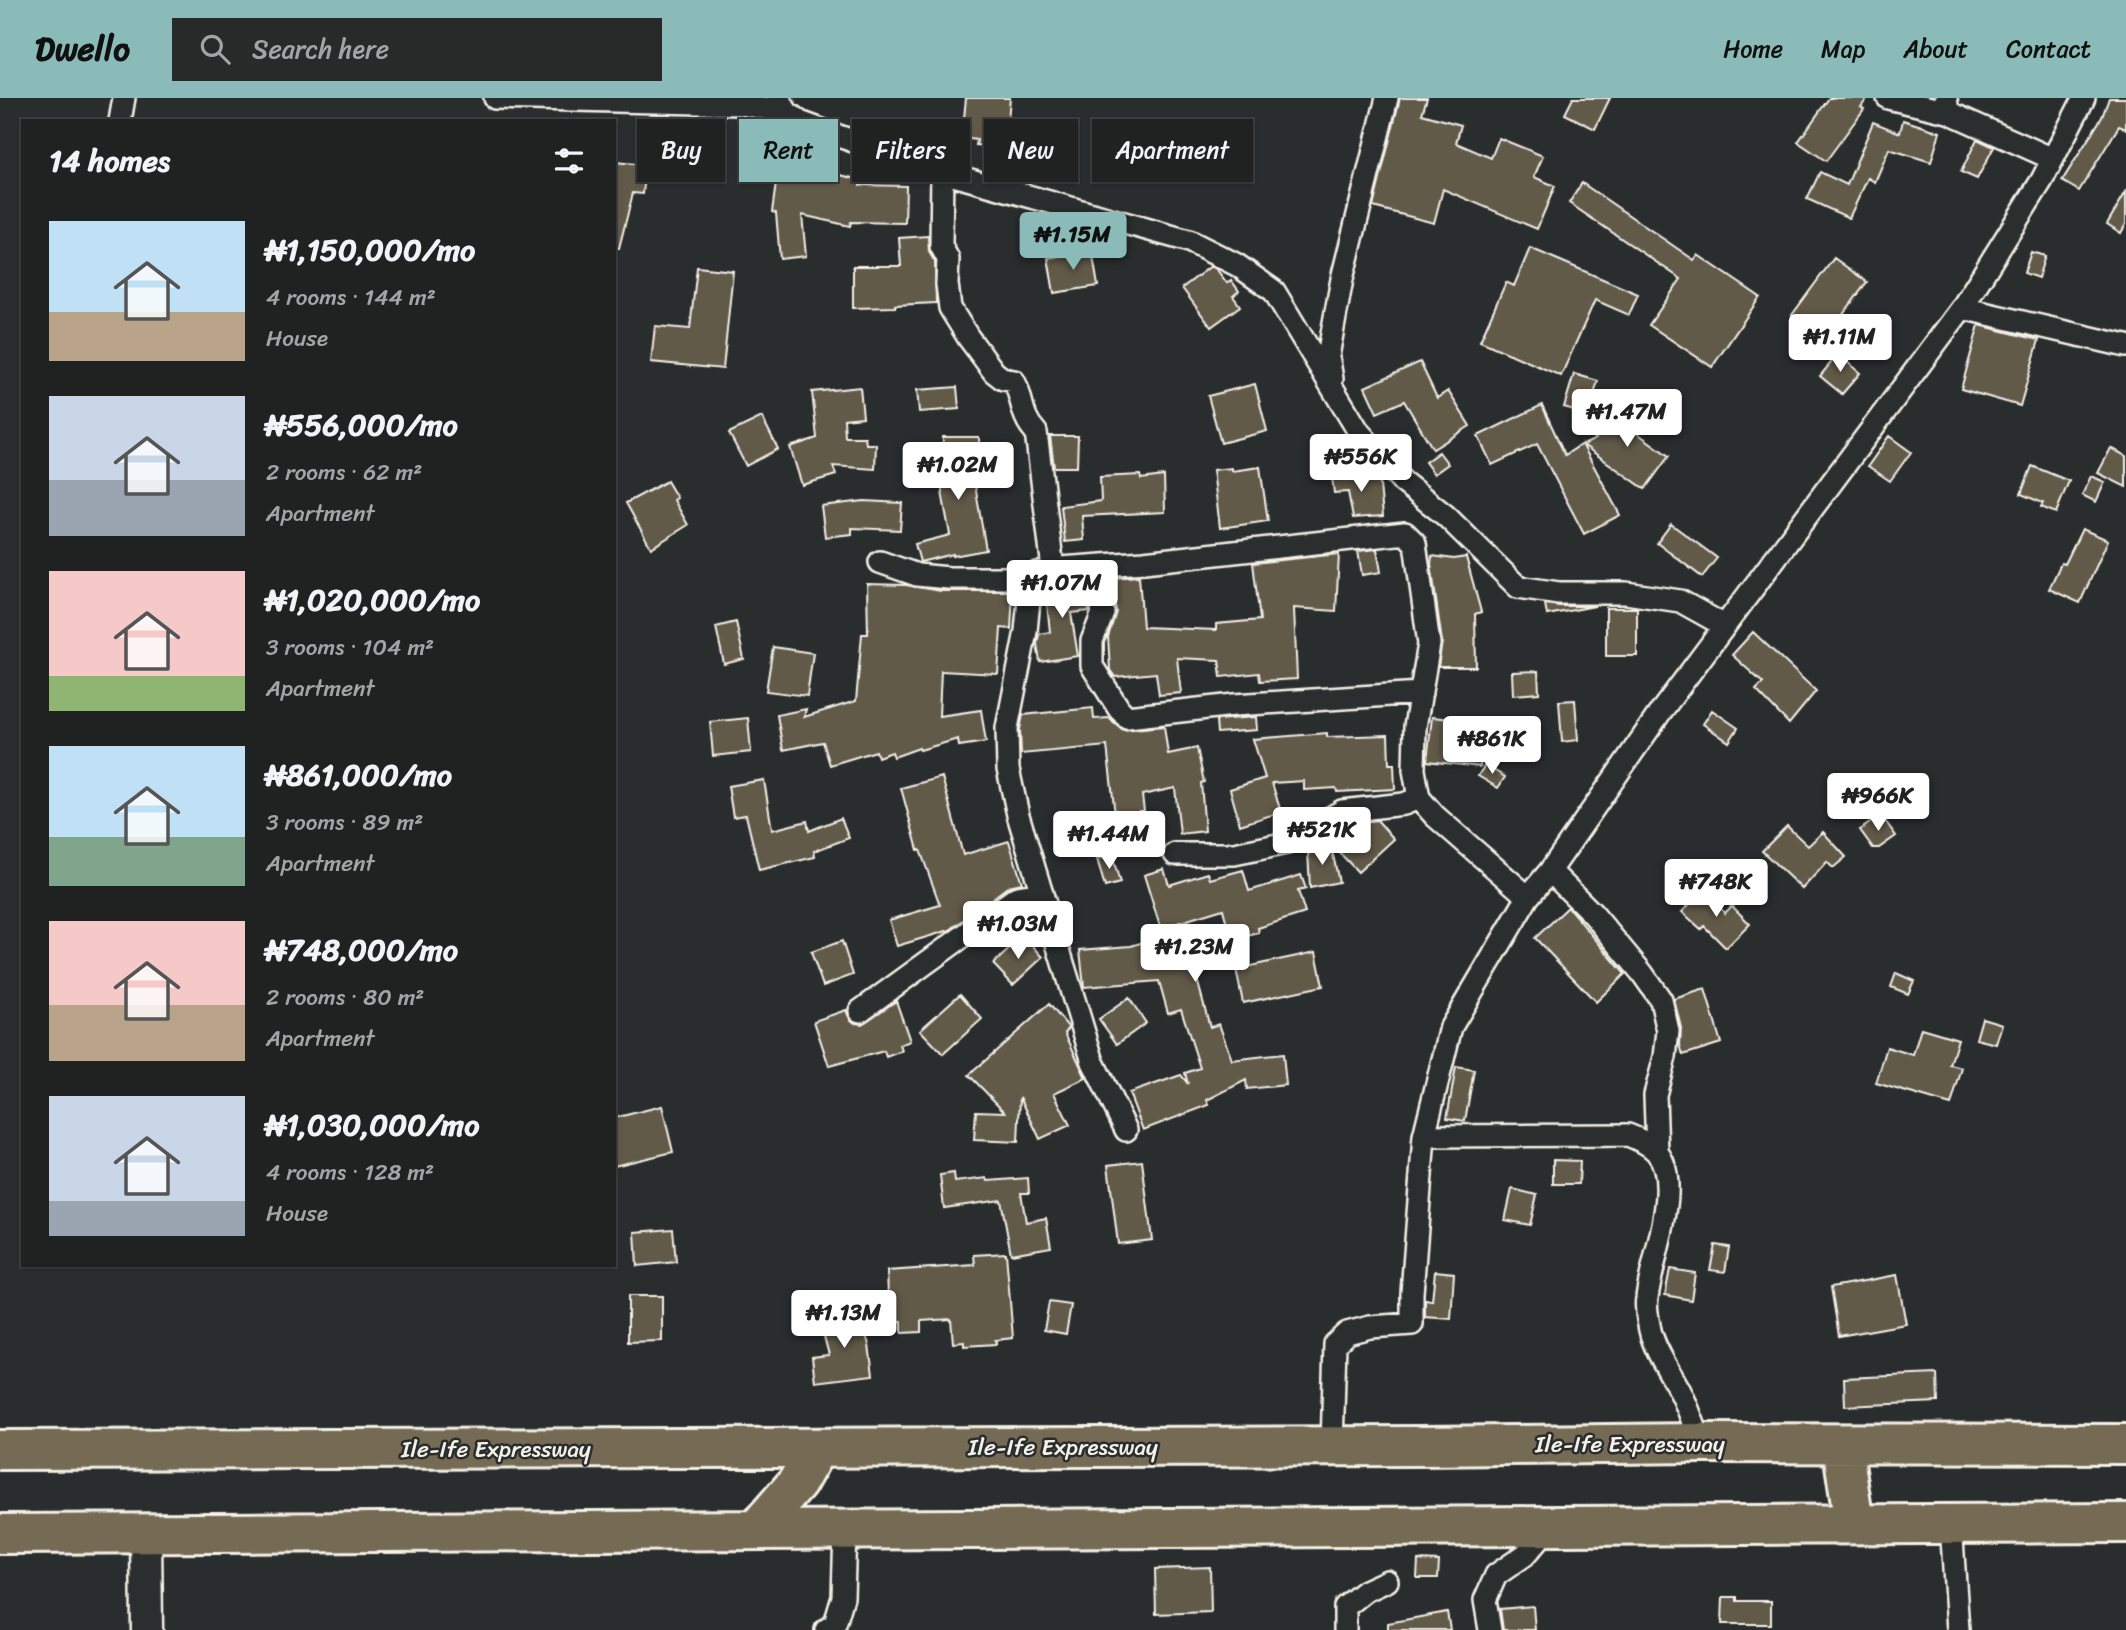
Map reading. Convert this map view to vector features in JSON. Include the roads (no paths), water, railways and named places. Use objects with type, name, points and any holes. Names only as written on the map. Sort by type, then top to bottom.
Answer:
[{"type":"highway","name":"Ile-Ife Expressway","points":[[0,1450],[1701,1443],[2126,1444]]},
{"type":"highway","points":[[1842,1444],[1854,1524]]},
{"type":"highway","points":[[757,1529],[797,1483],[817,1448]]},
{"type":"highway","points":[[0,1534],[2126,1523]]},
{"type":"street","points":[[121,119],[124,98]]},
{"type":"street","points":[[495,98],[782,105],[800,122],[852,140]]},
{"type":"street","points":[[1334,392],[1328,356],[1330,343],[1342,279],[1387,98]]},
{"type":"street","points":[[1888,98],[1947,105],[2053,159]]},
{"type":"street","points":[[1332,1446],[1335,1344],[1347,1333],[1370,1327],[1412,1324],[1424,1136],[1451,1027],[1528,897],[1550,871],[1659,714],[1962,308],[2053,159],[2084,98]]},
{"type":"street","points":[[970,180],[1189,241],[1237,265],[1274,291],[1359,432],[1403,482],[1446,516],[1518,587],[1559,593],[1626,593],[1680,601],[1725,626]]},
{"type":"street","points":[[942,182],[941,246],[947,259],[950,308],[994,372],[1003,379],[1014,381],[1021,393],[1026,422],[1037,432],[1053,569]]},
{"type":"street","points":[[1962,308],[2126,346]]},
{"type":"street","points":[[880,562],[917,575],[949,578],[1031,578],[1037,573],[1053,569],[1405,533],[1415,543],[1429,644],[1415,727],[1414,760],[1419,798],[1435,816],[1528,897]]},
{"type":"street","points":[[1096,566],[1103,613],[1092,640],[1092,666],[1127,717],[1234,705],[1421,693]]},
{"type":"street","points":[[1031,578],[1026,631],[1007,729],[1008,769],[1018,815],[1093,1062],[1126,1130]]},
{"type":"street","points":[[1175,854],[1234,854],[1287,843],[1342,811],[1404,804],[1419,798]]},
{"type":"street","points":[[1550,871],[1593,914],[1661,1000],[1668,1031],[1665,1057],[1655,1095],[1657,1152],[1668,1188],[1664,1223],[1654,1254],[1646,1301],[1650,1333],[1682,1395],[1701,1443]]},
{"type":"street","points":[[860,1012],[1017,897],[1042,893]]},
{"type":"street","points":[[1424,1136],[1628,1135],[1657,1152]]},
{"type":"street","points":[[1951,1523],[1958,1630]]},
{"type":"street","points":[[1490,1630],[1485,1600],[1496,1575],[1525,1555],[1550,1525]]},
{"type":"street","points":[[826,1630],[835,1623],[843,1597],[845,1529]]},
{"type":"street","points":[[146,1534],[147,1630]]},
{"type":"street","points":[[1345,1630],[1345,1607],[1365,1591],[1387,1581]]}]
